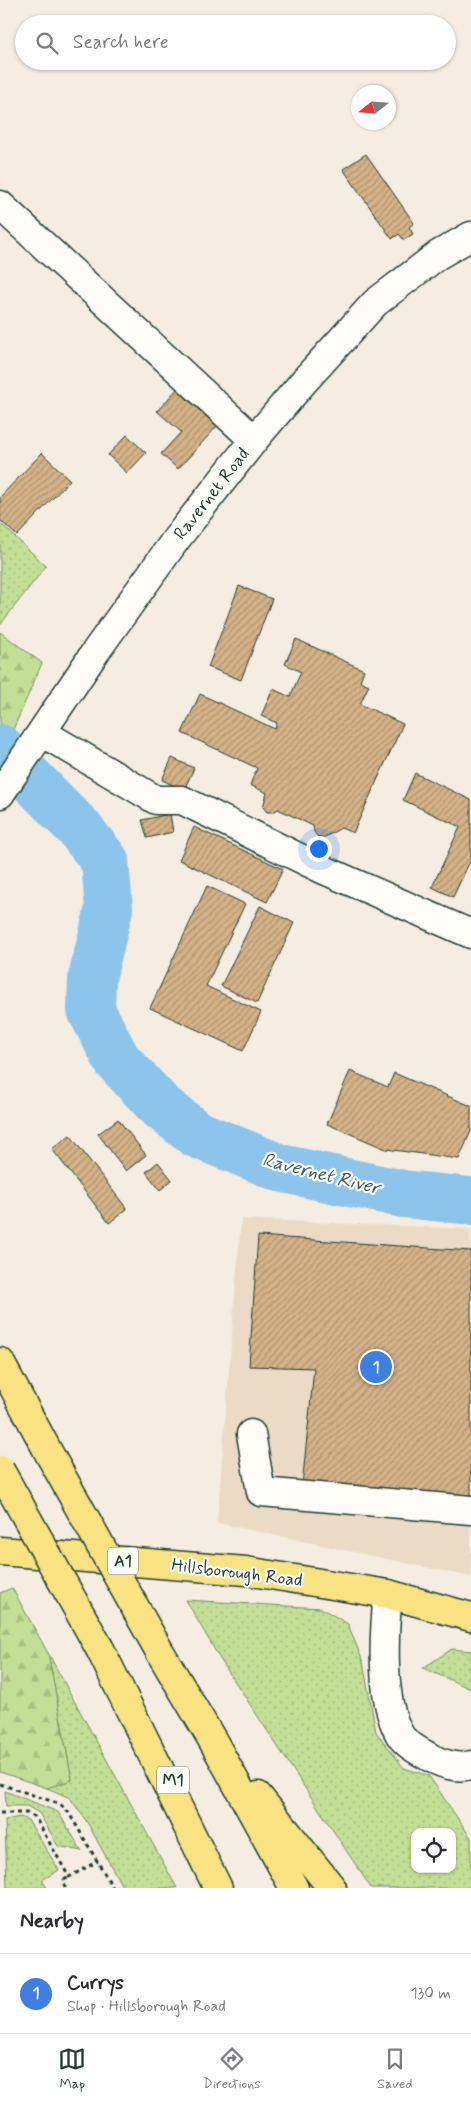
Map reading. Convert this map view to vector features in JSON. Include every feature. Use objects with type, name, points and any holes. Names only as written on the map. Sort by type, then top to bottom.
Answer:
[{"type":"highway","points":[[0,1362],[51,1457],[160,1652],[213,1741],[294,1888]]},
{"type":"highway","name":"M1","points":[[0,1470],[234,1888]]},
{"type":"highway","name":"Hillsborough Road","points":[[0,1551],[246,1571],[388,1594],[471,1617]]},
{"type":"highway","points":[[106,1660],[218,1888]]},
{"type":"highway","points":[[213,1741],[332,1888]]},
{"type":"street","points":[[0,205],[254,440]]},
{"type":"street","name":"Ravernet Road","points":[[0,793],[102,643],[177,538],[254,440],[375,303],[438,254],[471,236]]},
{"type":"street","points":[[39,738],[156,800],[182,800],[322,869],[471,934]]},
{"type":"street","points":[[250,1434],[261,1492],[471,1510]]},
{"type":"street","points":[[388,1594],[385,1624],[386,1668],[390,1706],[400,1735],[417,1750],[441,1764],[471,1765]]},
{"type":"path","points":[[0,1784],[60,1804],[69,1813],[114,1888]]},
{"type":"path","points":[[0,1813],[27,1813],[35,1817],[69,1877]]},
{"type":"path","points":[[65,1888],[64,1880],[98,1861]]},
{"type":"shaded area","points":[[241,1219],[471,1229],[471,1577],[217,1523]]},
{"type":"green space","points":[[0,523],[46,566],[0,625]]},
{"type":"green space","points":[[0,632],[42,663],[12,732],[0,723]]},
{"type":"green space","points":[[12,1588],[48,1653],[72,1780],[47,1788],[0,1772],[0,1593]]},
{"type":"green space","points":[[186,1600],[321,1608],[348,1624],[363,1662],[376,1732],[404,1768],[429,1776],[471,1838],[471,1888],[371,1888],[220,1659]]},
{"type":"green space","points":[[452,1649],[471,1651],[471,1689],[423,1668]]},
{"type":"green space","points":[[48,1653],[177,1888],[123,1888],[87,1822],[70,1798],[45,1787],[72,1780]]},
{"type":"green space","points":[[5,1791],[58,1812],[82,1851],[58,1846],[39,1813],[27,1806],[6,1806]]},
{"type":"green space","points":[[20,1817],[28,1820],[59,1870],[42,1880],[47,1888],[7,1888],[5,1820]]},
{"type":"building","points":[[366,154],[414,223],[409,227],[413,234],[404,240],[399,234],[392,239],[343,169]]},
{"type":"building","points":[[179,387],[219,424],[178,469],[161,454],[181,432],[157,411]]},
{"type":"building","points":[[127,435],[146,453],[127,473],[108,455]]},
{"type":"building","points":[[42,453],[70,480],[17,536],[0,520],[0,497]]},
{"type":"building","points":[[239,586],[272,599],[241,680],[208,667]]},
{"type":"building","points":[[296,639],[364,670],[360,681],[369,685],[360,704],[403,724],[353,833],[341,828],[325,837],[318,837],[314,832],[313,826],[278,809],[273,812],[267,812],[263,807],[267,793],[250,785],[257,768],[182,733],[200,694],[275,729],[277,723],[261,716],[273,689],[290,697],[301,672],[285,664]]},
{"type":"building","points":[[172,758],[194,768],[184,790],[162,780]]},
{"type":"building","points":[[415,773],[471,800],[471,859],[453,897],[432,887],[460,827],[403,800]]},
{"type":"building","points":[[170,814],[173,832],[147,838],[142,820]]},
{"type":"building","points":[[194,827],[283,869],[267,902],[179,860]]},
{"type":"building","points":[[207,886],[245,904],[206,986],[261,1012],[243,1051],[150,1008]]},
{"type":"building","points":[[260,906],[294,923],[257,1003],[221,986]]},
{"type":"building","points":[[350,1071],[388,1087],[394,1073],[471,1106],[471,1131],[459,1159],[386,1149],[327,1124]]},
{"type":"building","points":[[118,1119],[146,1155],[126,1171],[98,1134]]},
{"type":"building","points":[[70,1135],[127,1209],[109,1223],[52,1149]]},
{"type":"building","points":[[158,1162],[172,1180],[160,1190],[146,1172]]},
{"type":"building","points":[[258,1236],[471,1251],[471,1501],[302,1486],[314,1368],[249,1366]]},
{"type":"waterway","name":"Ravernet River","points":[[0,748],[78,827],[105,861],[109,909],[92,978],[91,1010],[117,1060],[160,1106],[196,1134],[280,1168],[403,1194],[471,1201]]},
{"type":"place","name":"Currys","points":[[376,1367]]}]
